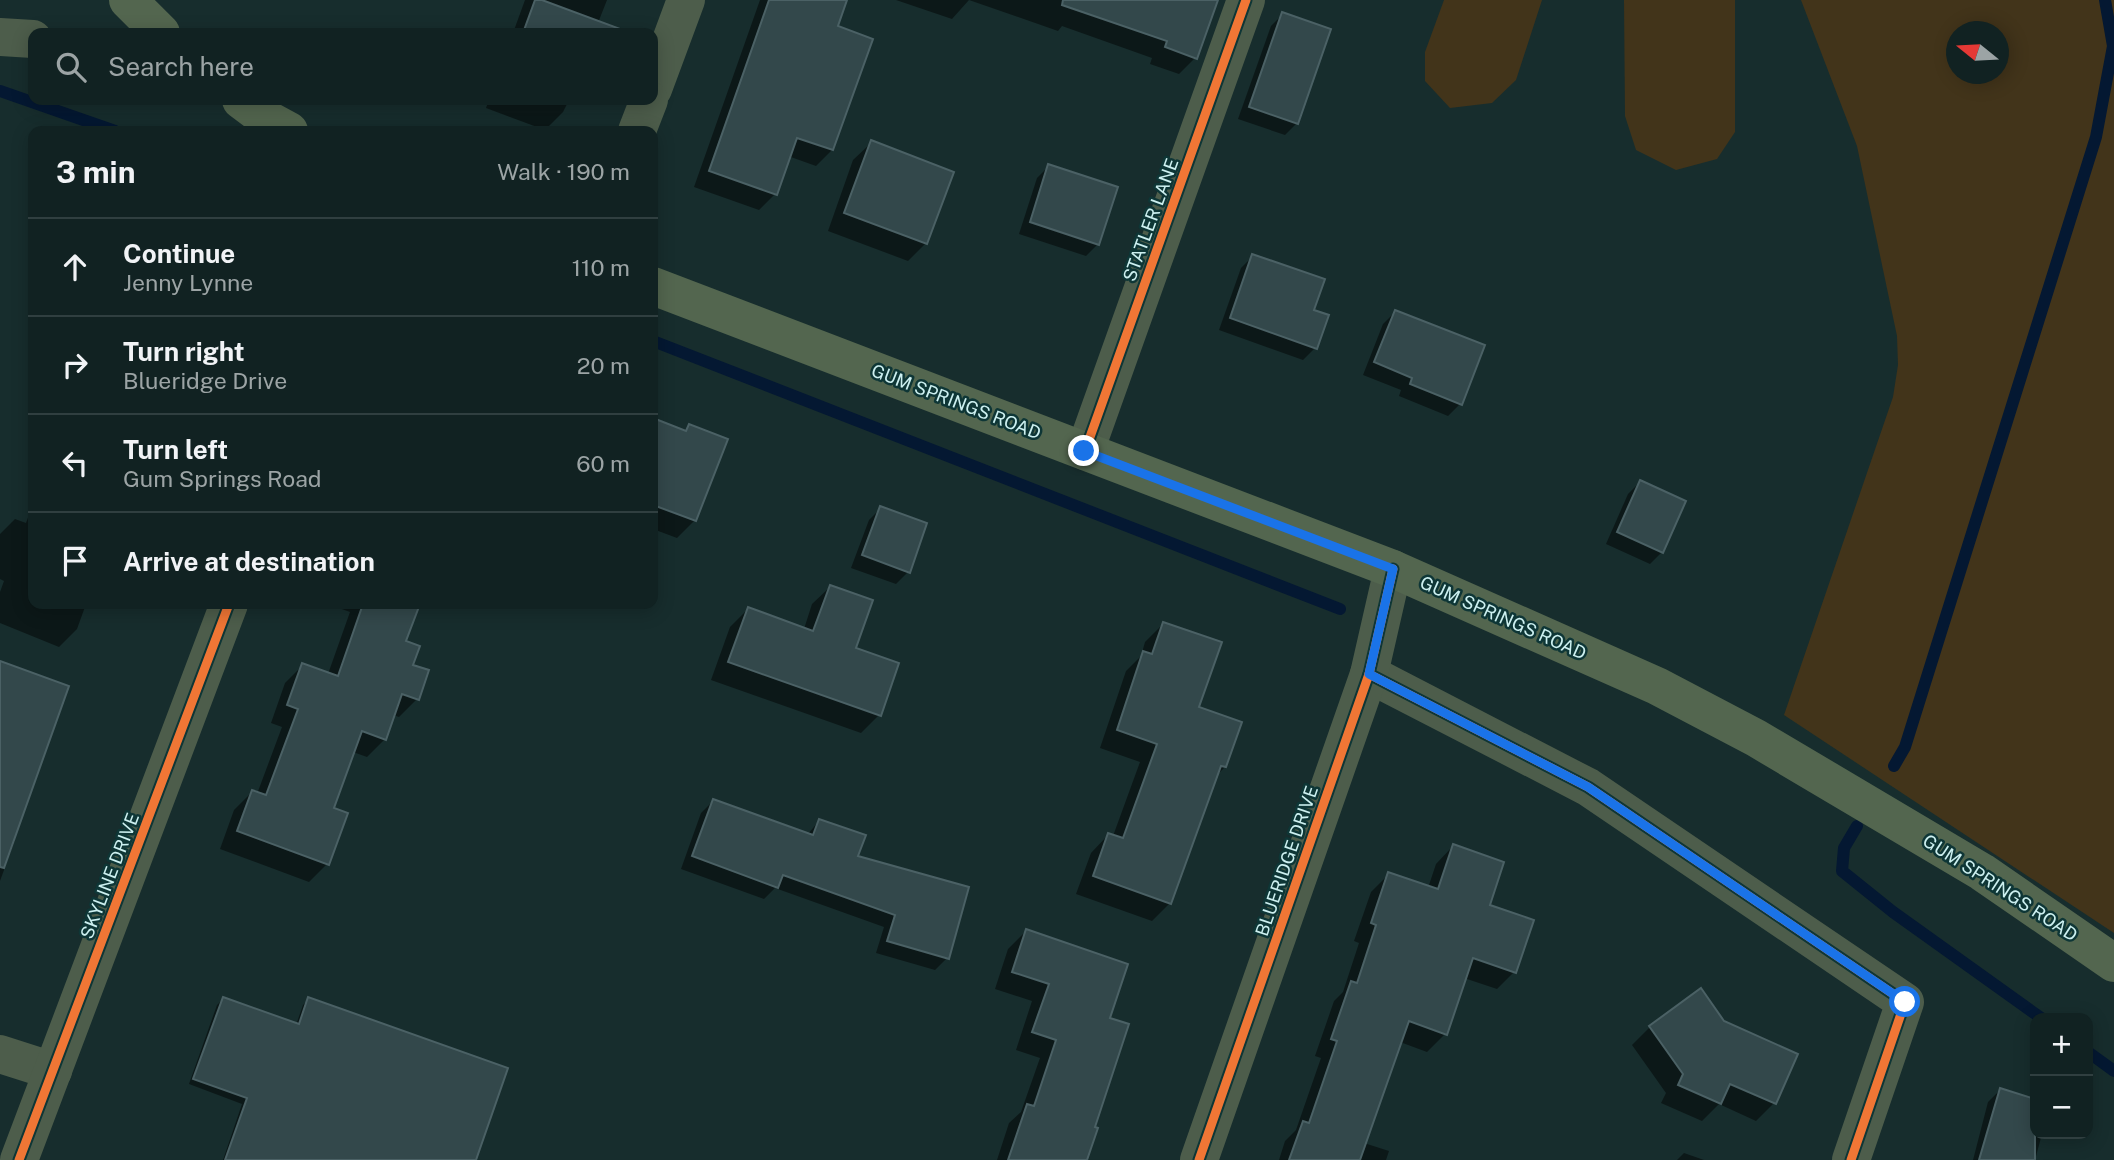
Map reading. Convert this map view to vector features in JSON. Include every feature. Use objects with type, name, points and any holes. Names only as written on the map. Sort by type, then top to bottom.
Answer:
[{"type":"main road","points":[[128,0],[156,28]]},
{"type":"main road","points":[[248,105],[280,126]]},
{"type":"main road","name":"GUM SPRINGS ROAD","points":[[658,288],[1393,569],[1657,686],[1756,738],[1982,872],[2114,963]]},
{"type":"street","points":[[658,76],[686,0]]},
{"type":"street","name":"STATLER LANE","points":[[1084,451],[1246,0]]},
{"type":"street","points":[[0,37],[28,39]]},
{"type":"street","points":[[639,126],[647,105]]},
{"type":"street","name":"BLUERIDGE DRIVE","points":[[1199,1160],[1369,674],[1393,569]]},
{"type":"street","name":"SKYLINE DRIVE","points":[[19,1160],[227,609]]},
{"type":"street","points":[[1369,674],[1588,787],[1905,1002],[1851,1160]]},
{"type":"street","points":[[0,1054],[53,1071]]},
{"type":"shaded area","points":[[1444,0],[1542,0],[1516,80],[1492,103],[1450,108],[1425,81],[1425,52]]},
{"type":"shaded area","points":[[1624,0],[1735,0],[1735,132],[1717,159],[1676,170],[1636,150],[1625,116]]},
{"type":"shaded area","points":[[1801,0],[2114,0],[2114,933],[1784,715],[1893,397],[1898,365],[1897,336],[1857,146]]},
{"type":"building","points":[[535,0],[542,0],[618,28],[525,28]]},
{"type":"building","points":[[769,0],[847,0],[838,26],[873,39],[833,150],[797,138],[777,195],[709,171]]},
{"type":"building","points":[[1063,0],[1218,0],[1197,59],[1165,47],[1167,41],[1062,5]]},
{"type":"building","points":[[1282,12],[1331,29],[1298,124],[1249,107]]},
{"type":"building","points":[[871,140],[954,172],[927,244],[844,213]]},
{"type":"building","points":[[1048,164],[1118,187],[1099,245],[1030,222]]},
{"type":"building","points":[[1252,254],[1325,279],[1314,310],[1329,315],[1317,349],[1230,318]]},
{"type":"building","points":[[1395,310],[1485,345],[1462,405],[1410,384],[1412,378],[1374,362]]},
{"type":"building","points":[[658,420],[686,431],[689,424],[728,439],[696,521],[658,507]]},
{"type":"building","points":[[1640,480],[1686,501],[1663,553],[1617,532]]},
{"type":"building","points":[[880,506],[927,523],[910,573],[862,555]]},
{"type":"building","points":[[830,585],[873,600],[856,648],[899,663],[881,716],[728,662],[748,607],[813,631]]},
{"type":"building","points":[[361,609],[418,609],[406,641],[420,646],[413,665],[429,670],[419,700],[402,694],[386,740],[362,731],[334,808],[348,813],[329,865],[237,831],[252,790],[266,795],[298,709],[287,705],[302,663],[338,676]]},
{"type":"building","points":[[1163,622],[1222,642],[1199,707],[1242,722],[1226,767],[1221,766],[1171,904],[1093,876],[1108,833],[1123,838],[1157,744],[1117,730],[1143,651],[1152,654]]},
{"type":"building","points":[[0,661],[69,686],[4,868],[0,867]]},
{"type":"building","points":[[713,799],[813,835],[819,819],[866,835],[858,856],[969,887],[949,959],[887,941],[895,915],[783,875],[778,888],[692,856]]},
{"type":"building","points":[[1453,844],[1504,862],[1490,905],[1534,920],[1516,973],[1473,958],[1447,1035],[1409,1021],[1360,1160],[1289,1160],[1303,1121],[1309,1123],[1337,1041],[1331,1039],[1351,981],[1357,983],[1376,925],[1371,923],[1388,872],[1438,889]]},
{"type":"building","points":[[1026,929],[1128,964],[1110,1018],[1129,1024],[1087,1160],[1008,1160],[1027,1104],[1034,1106],[1056,1040],[1032,1032],[1049,984],[1012,972]]},
{"type":"building","points":[[1701,988],[1724,1021],[1798,1054],[1776,1104],[1730,1084],[1721,1104],[1678,1085],[1683,1074],[1649,1026]]},
{"type":"building","points":[[223,997],[299,1024],[308,997],[508,1068],[476,1160],[225,1160],[247,1098],[193,1079]]},
{"type":"building","points":[[2000,1088],[2030,1097],[2030,1139],[2035,1139],[2035,1160],[1979,1160]]},
{"type":"waterway","points":[[1894,766],[1905,747],[2096,137],[2113,46],[2105,0]]},
{"type":"waterway","points":[[0,91],[28,101]]},
{"type":"waterway","points":[[40,105],[101,126]]},
{"type":"waterway","points":[[658,343],[1340,609]]},
{"type":"waterway","points":[[1857,826],[1844,848],[1842,871],[1893,912],[2034,1013]]},
{"type":"waterway","points":[[2093,1056],[2114,1071]]},
{"type":"cycle path","points":[[1085,451],[1246,0]]},
{"type":"cycle path","points":[[1199,1160],[1369,674],[1393,569]]},
{"type":"cycle path","points":[[19,1160],[227,609]]},
{"type":"cycle path","points":[[1369,674],[1588,787],[1905,1002],[1851,1160]]},
{"type":"route","points":[[1084,451],[1393,569],[1369,674],[1588,787],[1905,1002]]}]
